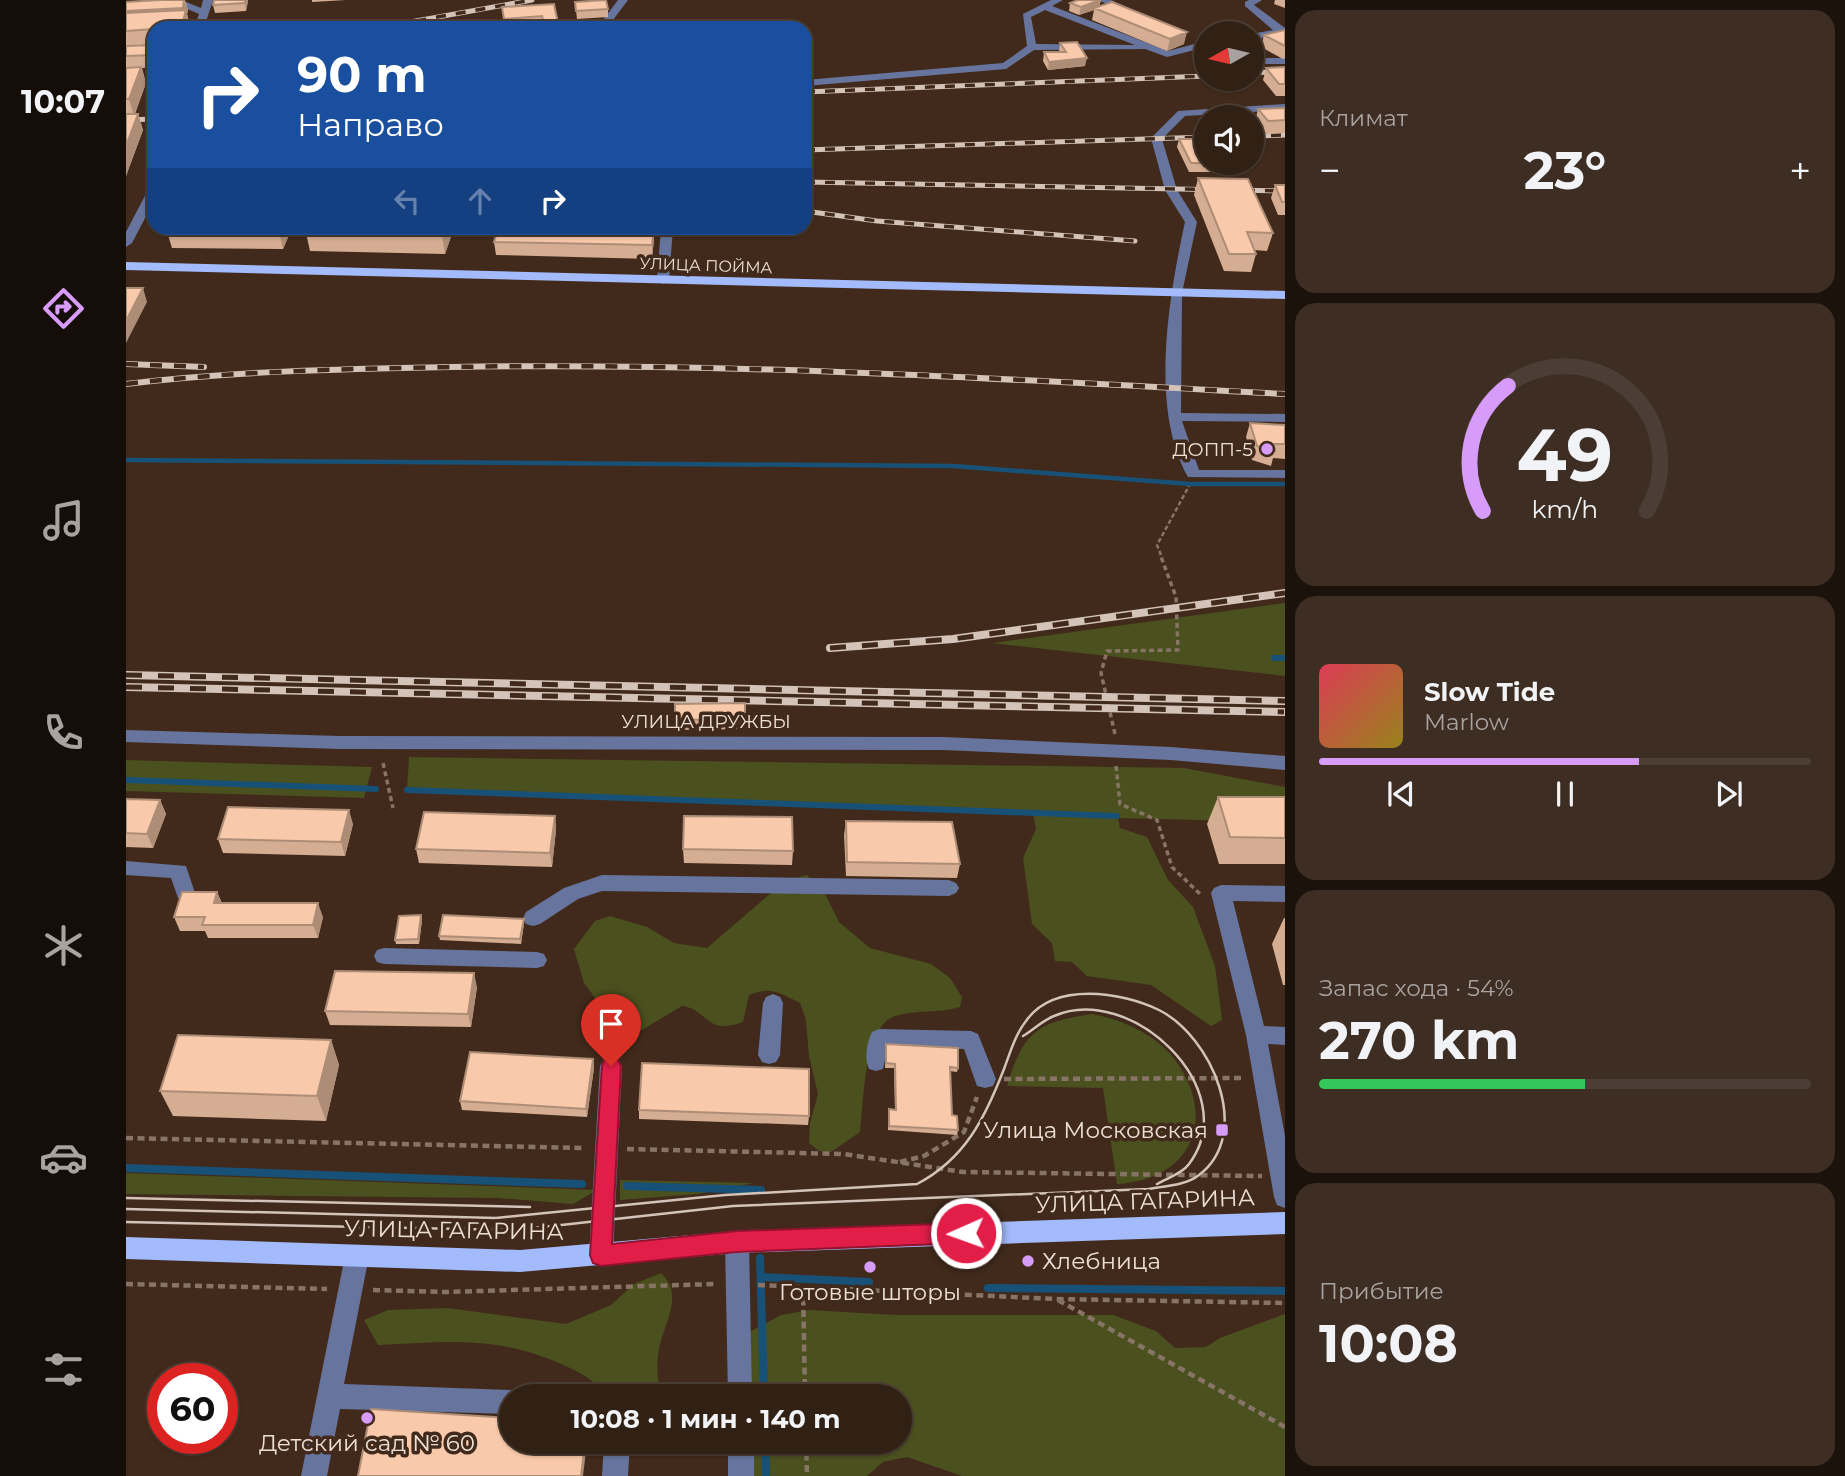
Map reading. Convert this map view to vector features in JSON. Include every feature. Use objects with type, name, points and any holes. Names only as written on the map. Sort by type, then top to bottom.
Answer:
[{"type":"main road","name":"УЛИЦА ПОЙМА","points":[[126,266],[1285,295]]},
{"type":"main road","name":"УЛИЦА ГАГАРИНА","points":[[126,1248],[520,1261],[737,1241],[1285,1223]]},
{"type":"street","points":[[201,21],[208,0]]},
{"type":"street","points":[[607,21],[623,0]]},
{"type":"street","points":[[1032,47],[1027,16],[1058,0]]},
{"type":"street","points":[[1103,0],[1142,15]]},
{"type":"street","points":[[1257,0],[1248,4],[1283,32]]},
{"type":"street","points":[[126,8],[186,5],[203,12]]},
{"type":"street","points":[[1043,6],[1167,54],[1194,46]]},
{"type":"street","points":[[1264,35],[1283,32]]},
{"type":"street","points":[[812,82],[1006,66],[1032,47],[1152,48]]},
{"type":"street","points":[[1264,62],[1285,61]]},
{"type":"street","points":[[1285,107],[1182,113],[1156,138],[1171,190],[1191,222],[1176,293],[1174,417],[1194,474],[1285,474]]},
{"type":"street","points":[[126,243],[147,203]]},
{"type":"street","points":[[663,280],[666,235]]},
{"type":"street","points":[[1174,417],[1285,418]]},
{"type":"street","name":"УЛИЦА ДРУЖБЫ","points":[[126,736],[367,743],[802,743],[1169,751],[1285,763]]},
{"type":"street","points":[[126,868],[178,871],[185,893]]},
{"type":"street","points":[[533,918],[571,893],[602,883],[949,888]]},
{"type":"street","points":[[1283,1186],[1256,1035],[1221,893],[1285,894]]},
{"type":"street","points":[[384,956],[537,960]]},
{"type":"street","points":[[769,1055],[773,1003]]},
{"type":"street","points":[[1256,1035],[1285,1036]]},
{"type":"street","points":[[876,1062],[878,1038],[971,1040],[985,1079]]},
{"type":"street","points":[[601,1255],[611,1066]]},
{"type":"street","points":[[737,1241],[740,1384]]},
{"type":"street","points":[[314,1476],[357,1256]]},
{"type":"street","points":[[329,1396],[499,1402]]},
{"type":"street","points":[[615,1476],[616,1454]]},
{"type":"street","points":[[741,1454],[741,1476]]},
{"type":"path","points":[[383,763],[393,808]]},
{"type":"path","points":[[898,1162],[924,1156],[964,1132],[985,1079],[1264,1079]]},
{"type":"path","points":[[126,1138],[844,1154],[962,1172],[1283,1186]]},
{"type":"path","points":[[126,1284],[446,1292],[738,1284]]},
{"type":"path","points":[[775,1286],[1056,1299],[1285,1303]]},
{"type":"path","points":[[803,1287],[805,1384]]},
{"type":"path","points":[[1056,1299],[1285,1427]]},
{"type":"path","points":[[806,1454],[807,1476]]},
{"type":"green space","points":[[1285,603],[1285,676],[992,643]]},
{"type":"green space","points":[[409,757],[1184,768],[1285,787],[1285,822],[1118,818],[1120,828],[1147,837],[1168,880],[1193,907],[1215,966],[1222,1020],[1211,1026],[1151,985],[1087,976],[1072,962],[1055,961],[1052,943],[1032,924],[1023,858],[1036,829],[1033,813],[407,790]]},
{"type":"green space","points":[[126,760],[372,767],[364,798],[126,791]]},
{"type":"green space","points":[[807,875],[826,896],[839,922],[870,948],[931,964],[950,978],[962,997],[960,1007],[903,1014],[884,1023],[871,1049],[867,1067],[860,1132],[831,1152],[819,1151],[809,1143],[810,1123],[818,1094],[809,1056],[806,1020],[800,1003],[769,991],[756,992],[749,995],[743,1022],[721,1026],[691,1008],[682,1006],[640,1031],[611,1020],[584,983],[574,949],[595,921],[610,916],[647,927],[674,943],[707,948],[785,881]]},
{"type":"green space","points":[[1092,1014],[1114,1019],[1155,1040],[1172,1056],[1186,1078],[1194,1100],[1196,1121],[1191,1141],[1181,1157],[1165,1171],[1143,1180],[1117,1184],[1103,1088],[1007,1086],[1019,1053],[1035,1033],[1058,1021]]},
{"type":"green space","points":[[126,1173],[597,1190],[573,1204],[497,1198],[126,1194]]},
{"type":"green space","points":[[620,1180],[754,1183],[698,1194],[620,1200]]},
{"type":"green space","points":[[661,1273],[672,1292],[670,1313],[658,1357],[658,1384],[595,1384],[559,1363],[535,1354],[491,1344],[470,1342],[378,1345],[364,1320],[388,1310],[448,1308],[566,1324],[611,1305],[634,1284]]},
{"type":"green space","points":[[809,1310],[896,1315],[1113,1315],[1156,1331],[1175,1348],[1206,1347],[1220,1338],[1285,1314],[1285,1476],[962,1476],[907,1457],[883,1462],[867,1476],[751,1476],[751,1454],[912,1454],[912,1384],[751,1384],[751,1331],[781,1315]]},
{"type":"building","points":[[184,0],[183,8],[126,11],[126,2]]},
{"type":"building","points":[[214,0],[245,0],[245,3],[213,5]]},
{"type":"building","points":[[606,0],[608,9],[576,11],[575,2]]},
{"type":"building","points":[[1078,0],[1100,0],[1081,7],[1070,3]]},
{"type":"building","points":[[1112,2],[1187,32],[1170,39],[1094,8]]},
{"type":"building","points":[[554,4],[558,21],[543,21],[542,16],[504,19],[502,7]]},
{"type":"building","points":[[186,10],[183,21],[147,21],[147,30],[126,31],[126,13]]},
{"type":"building","points":[[1285,30],[1285,46],[1264,35]]},
{"type":"building","points":[[1077,42],[1087,58],[1049,62],[1044,52],[1066,52],[1060,43]]},
{"type":"building","points":[[147,45],[147,55],[126,56],[126,46]]},
{"type":"building","points":[[141,67],[129,99],[126,99],[126,68]]},
{"type":"building","points":[[1285,67],[1285,84],[1279,84],[1266,68]]},
{"type":"building","points":[[1285,108],[1285,120],[1268,121],[1264,116],[1264,109]]},
{"type":"building","points":[[126,114],[138,114],[126,146]]},
{"type":"building","points":[[1179,139],[1194,139],[1194,163],[1191,163]]},
{"type":"building","points":[[1198,178],[1248,179],[1273,233],[1247,232],[1256,254],[1229,254]]},
{"type":"building","points":[[1275,185],[1285,185],[1285,202],[1282,202]]},
{"type":"building","points":[[168,235],[280,235],[280,236]]},
{"type":"building","points":[[496,235],[653,235],[652,245],[494,242]]},
{"type":"building","points":[[126,288],[143,288],[126,321]]},
{"type":"building","points":[[1250,423],[1285,425],[1285,444],[1273,444],[1275,451],[1257,446]]},
{"type":"building","points":[[745,703],[745,719],[675,720],[675,704]]},
{"type":"building","points":[[1218,797],[1285,797],[1285,838],[1230,837]]},
{"type":"building","points":[[126,799],[160,800],[147,834],[126,833]]},
{"type":"building","points":[[228,807],[349,810],[341,842],[218,839]]},
{"type":"building","points":[[424,812],[555,816],[550,853],[416,849]]},
{"type":"building","points":[[684,816],[792,817],[793,851],[683,849]]},
{"type":"building","points":[[846,821],[952,822],[960,864],[847,862]]},
{"type":"building","points":[[182,892],[217,892],[214,903],[318,903],[313,925],[202,925],[205,917],[174,917]]},
{"type":"building","points":[[421,915],[418,939],[395,940],[399,916]]},
{"type":"building","points":[[443,915],[524,919],[520,939],[439,936]]},
{"type":"building","points":[[335,971],[474,973],[468,1014],[325,1011]]},
{"type":"building","points":[[178,1035],[331,1040],[317,1096],[160,1091]]},
{"type":"building","points":[[886,1044],[958,1048],[958,1068],[950,1067],[952,1115],[957,1116],[958,1130],[889,1126],[889,1109],[896,1110],[895,1064],[886,1063]]},
{"type":"building","points":[[470,1052],[593,1059],[586,1109],[460,1101]]},
{"type":"building","points":[[642,1063],[809,1069],[809,1116],[639,1110]]},
{"type":"building","points":[[371,1409],[499,1417],[499,1454],[584,1454],[581,1476],[358,1476]]},
{"type":"waterway","points":[[126,460],[953,466],[1190,484],[1285,484]]},
{"type":"waterway","points":[[1274,658],[1285,658]]},
{"type":"waterway","points":[[126,780],[376,789]]},
{"type":"waterway","points":[[407,790],[1117,816]]},
{"type":"waterway","points":[[126,1168],[582,1184]]},
{"type":"waterway","points":[[627,1186],[761,1190]]},
{"type":"waterway","points":[[760,1258],[764,1384]]},
{"type":"waterway","points":[[761,1277],[869,1282]]},
{"type":"waterway","points":[[988,1288],[1285,1291]]},
{"type":"waterway","points":[[765,1454],[766,1476]]},
{"type":"tram line","points":[[126,1209],[496,1218],[725,1195],[917,1184],[948,1162],[971,1136],[989,1104],[1016,1038],[1026,1021],[1038,1008],[1071,995],[1127,998],[1159,1010],[1178,1023],[1195,1041],[1209,1063],[1219,1086],[1224,1111],[1223,1135],[1215,1157],[1199,1175],[1181,1183],[1148,1189],[733,1206],[516,1230],[126,1222]]},
{"type":"tram line","points":[[1023,1036],[1054,1016],[1084,1010],[1115,1014],[1145,1028],[1171,1049],[1191,1075],[1202,1104],[1202,1135],[1189,1164],[1157,1184]]},
{"type":"tram line","points":[[126,1198],[530,1207]]},
{"type":"railway","points":[[416,21],[532,0]]},
{"type":"railway","points":[[1264,72],[1285,71]]},
{"type":"railway","points":[[812,92],[1194,76]]},
{"type":"railway","points":[[126,120],[147,119]]},
{"type":"railway","points":[[1264,136],[1285,135]]},
{"type":"railway","points":[[812,150],[1194,137]]},
{"type":"railway","points":[[812,182],[1285,191]]},
{"type":"railway","points":[[812,212],[877,221],[1135,241]]},
{"type":"railway","points":[[126,364],[204,367]]},
{"type":"railway","points":[[126,384],[248,373],[556,366],[764,369],[1285,394]]},
{"type":"railway","points":[[830,648],[953,639],[1285,593]]},
{"type":"railway","points":[[126,675],[1285,701]]},
{"type":"railway","points":[[126,687],[1284,712]]},
{"type":"place","name":"ДОПП-5","points":[[1267,449]]},
{"type":"place","name":"Улица Московская","points":[[1222,1130]]},
{"type":"place","name":"Хлебница","points":[[1028,1261]]},
{"type":"place","name":"Готовые шторы","points":[[870,1267]]},
{"type":"place","name":"Детский сад № 60","points":[[367,1418]]},
{"type":"route","points":[[611,1066],[601,1255],[737,1241],[966,1233]]}]
